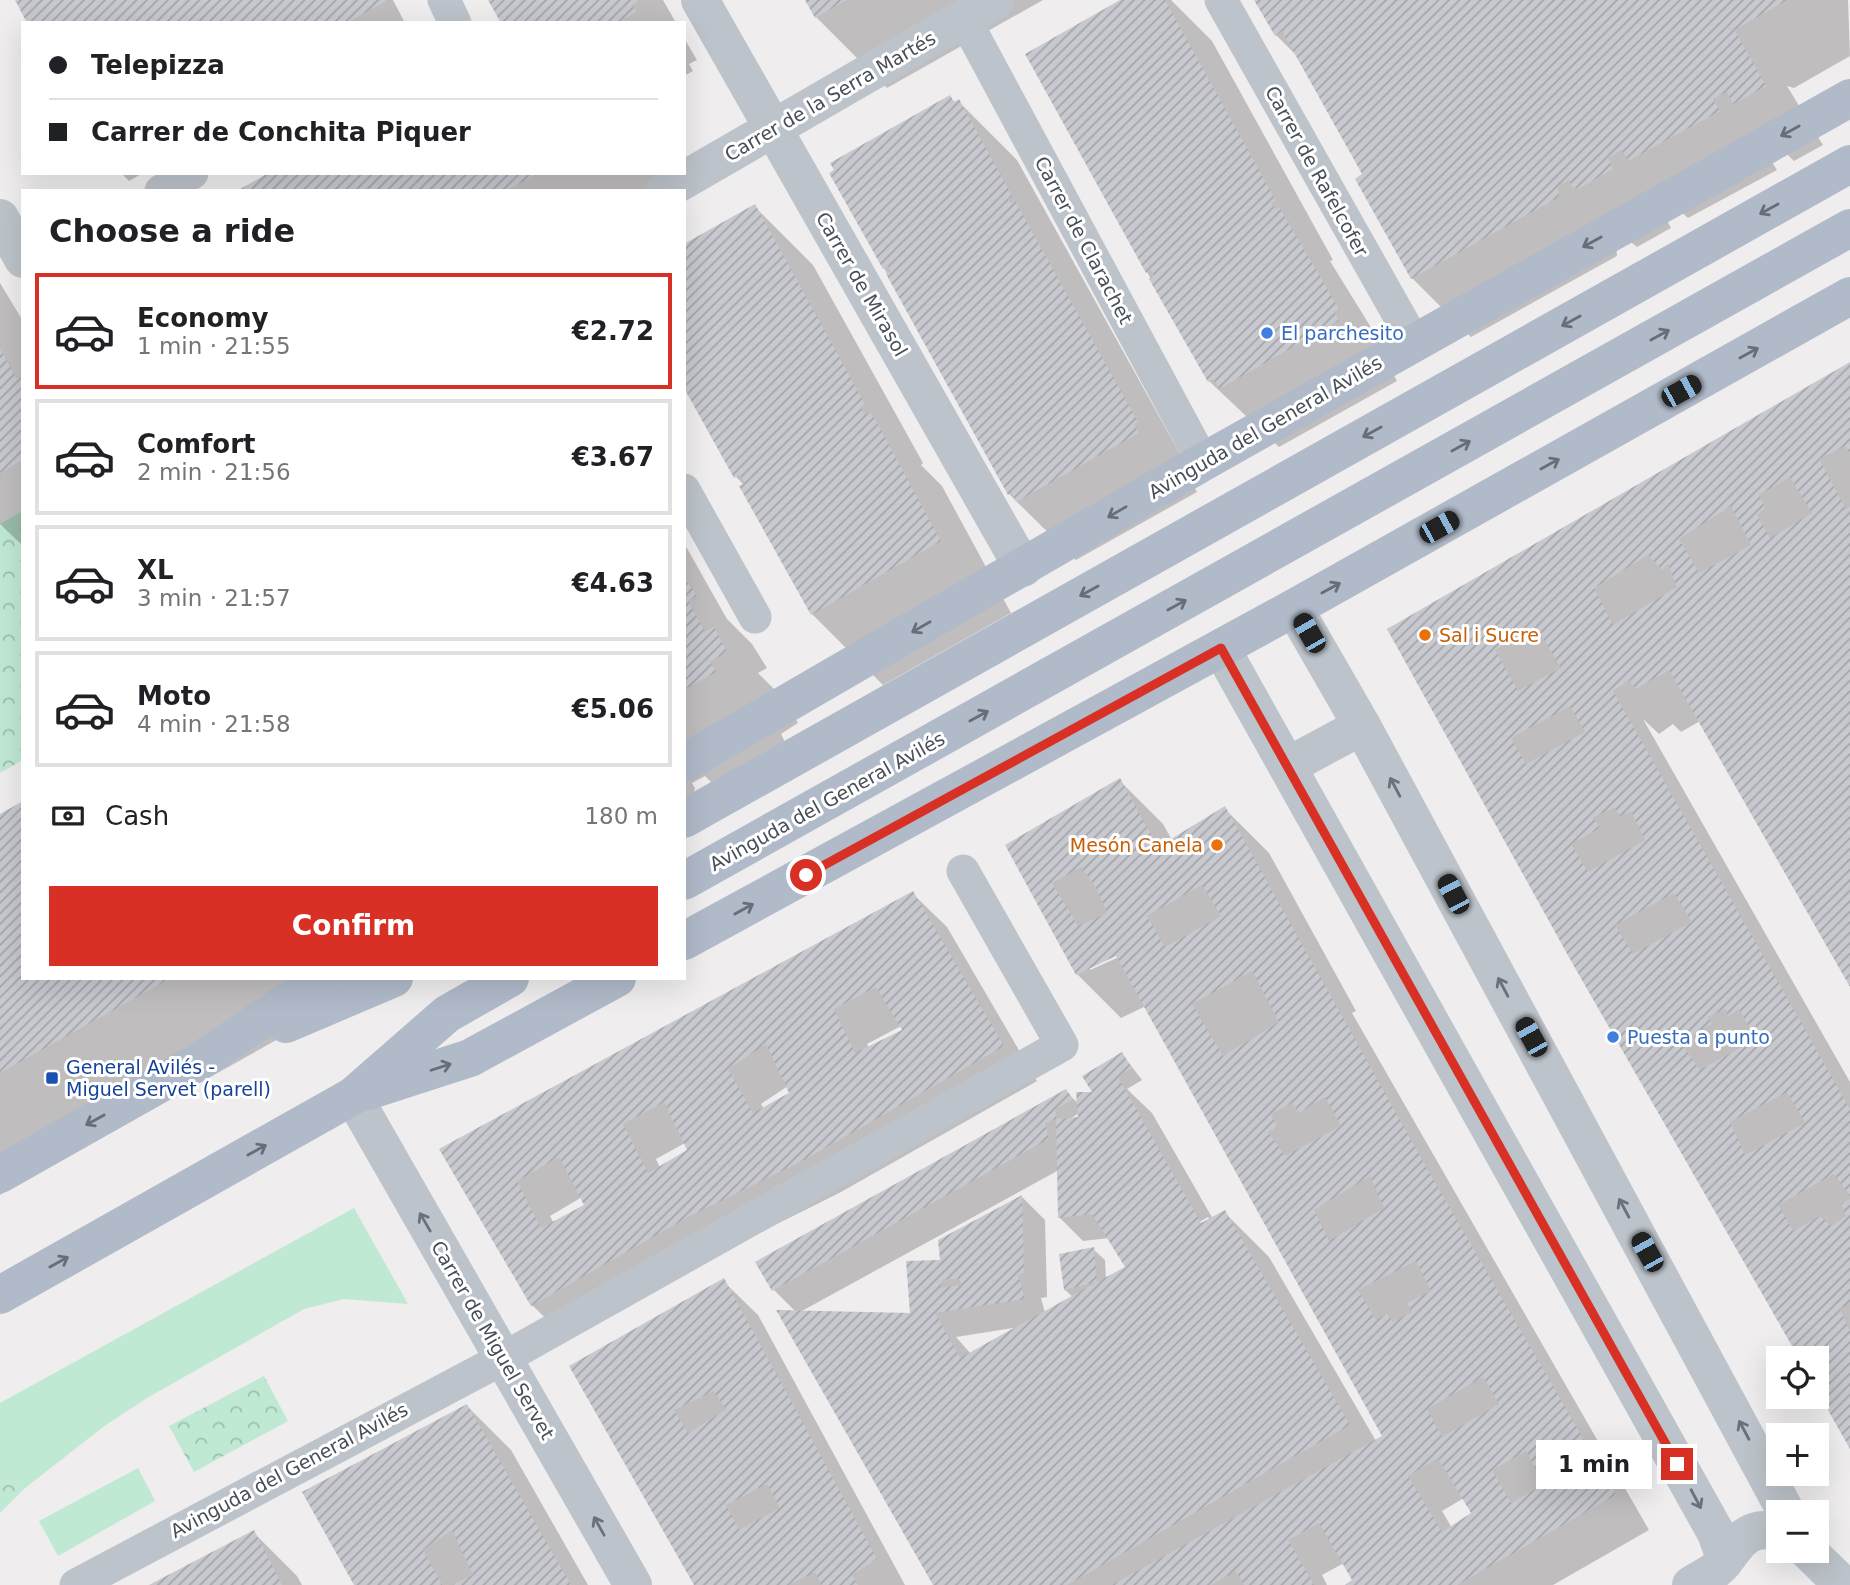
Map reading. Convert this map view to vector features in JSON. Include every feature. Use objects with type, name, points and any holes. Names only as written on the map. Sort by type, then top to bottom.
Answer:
[{"type":"main road","name":"Avinguda del General Avilés","points":[[686,762],[1203,462],[1850,98]]},
{"type":"main road","points":[[686,818],[1850,164]]},
{"type":"main road","name":"Avinguda del General Avilés","points":[[686,880],[1850,228]]},
{"type":"main road","points":[[686,940],[1294,608],[1850,296]]},
{"type":"main road","points":[[0,1174],[198,1062],[320,980]]},
{"type":"main road","points":[[198,1062],[389,980]]},
{"type":"main road","points":[[353,1096],[447,1014],[506,980]]},
{"type":"main road","points":[[0,1295],[353,1096],[470,1058],[613,980]]},
{"type":"street","points":[[444,0],[454,21]]},
{"type":"street","name":"Carrer de Mirasol","points":[[700,0],[1023,568]]},
{"type":"street","name":"Carrer de Rafelcofer","points":[[1221,0],[1414,342]]},
{"type":"street","name":"Carrer de la Serra Martés","points":[[669,189],[979,9]]},
{"type":"street","name":"Carrer de Clarachet","points":[[979,9],[1203,462]]},
{"type":"street","points":[[164,189],[189,175]]},
{"type":"street","points":[[0,218],[21,255]]},
{"type":"street","points":[[686,494],[755,617]]},
{"type":"street","points":[[1294,608],[1362,726],[1780,1500]]},
{"type":"street","points":[[1221,648],[1716,1533],[1724,1568]]},
{"type":"street","points":[[1288,765],[1362,726]]},
{"type":"street","name":"Avinguda del General Avilés","points":[[76,1585],[504,1358],[1062,1045],[963,871]]},
{"type":"street","name":"Carrer de Miguel Servet","points":[[353,1096],[633,1585]]},
{"type":"street","points":[[1691,1585],[1724,1568],[1735,1543],[1758,1531],[1766,1531]]},
{"type":"street","points":[[1810,1563],[1843,1585]]},
{"type":"green space","points":[[21,512],[21,761],[0,773],[0,524]]},
{"type":"green space","points":[[354,1208],[408,1304],[344,1299],[304,1309],[147,1398],[103,1427],[24,1489],[0,1481],[0,1403]]},
{"type":"green space","points":[[264,1376],[288,1421],[194,1472],[169,1426]]},
{"type":"green space","points":[[138,1468],[155,1501],[58,1556],[39,1521]]},
{"type":"green space","points":[[0,1481],[24,1489],[0,1513]]},
{"type":"building","points":[[15,0],[388,0],[351,21],[26,21]]},
{"type":"building","points":[[488,0],[640,0],[632,5],[636,12],[620,21],[500,21]]},
{"type":"building","points":[[805,0],[846,0],[815,18]]},
{"type":"building","points":[[1120,0],[1165,0],[1276,201],[1271,203],[1275,209],[1279,207],[1339,309],[1334,311],[1339,321],[1219,389],[1213,379],[1208,382],[1149,279],[1154,276],[1151,270],[1146,273],[1025,54]]},
{"type":"building","points":[[1254,0],[1787,0],[1735,30],[1719,25],[1735,31],[1766,86],[1733,104],[1727,92],[1720,95],[1713,99],[1720,111],[1628,161],[1622,150],[1608,158],[1613,169],[1578,189],[1573,188],[1569,180],[1558,186],[1559,197],[1411,279],[1355,179],[1362,174],[1282,31],[1275,36]]},
{"type":"building","points":[[950,95],[954,102],[959,99],[1012,196],[1008,199],[1010,203],[1015,201],[1138,422],[1134,424],[1139,433],[1016,502],[1011,492],[1008,495],[886,274],[891,271],[888,266],[883,269],[829,173],[834,170],[830,163]]},
{"type":"building","points":[[265,175],[534,175],[510,189],[240,189]]},
{"type":"building","points":[[755,204],[865,404],[861,407],[863,412],[865,415],[871,412],[941,541],[811,615],[739,486],[745,483],[740,475],[734,478],[686,392],[686,243]]},
{"type":"building","points":[[0,349],[17,379],[21,377],[21,461],[0,473]]},
{"type":"building","points":[[1850,362],[1850,454],[1845,446],[1819,459],[1846,509],[1850,507],[1850,987],[1669,670],[1636,689],[1629,680],[1613,691],[1850,1109],[1850,1196],[1834,1174],[1778,1205],[1793,1231],[1820,1216],[1831,1226],[1846,1216],[1841,1204],[1850,1199],[1850,1303],[1840,1309],[1850,1331],[1850,1449],[1827,1409],[1829,1346],[1792,1346],[1575,968],[1387,629]],"holes":[[[1790,477],[1812,513],[1770,538],[1757,515],[1765,508],[1759,495]],[[1731,506],[1751,545],[1699,573],[1679,539]],[[1648,555],[1662,570],[1668,563],[1677,587],[1613,625],[1594,588]],[[1537,628],[1561,668],[1518,691],[1495,650]],[[1570,706],[1585,732],[1526,764],[1511,738]],[[1614,808],[1620,816],[1631,811],[1645,840],[1588,872],[1571,844],[1600,828],[1593,817]],[[1674,893],[1692,922],[1633,954],[1615,925]],[[1725,1009],[1729,1016],[1739,1009],[1756,1039],[1700,1070],[1679,1041],[1712,1024],[1708,1017]],[[1787,1092],[1805,1123],[1745,1155],[1730,1122]]]},
{"type":"building","points":[[686,579],[697,596],[688,601],[705,632],[714,627],[727,652],[710,662],[716,672],[686,689]]},
{"type":"building","points":[[1120,778],[1158,847],[1225,806],[1425,1165],[1616,1495],[1457,1585],[1345,1585],[1352,1580],[1319,1523],[1288,1540],[1314,1585],[1244,1585],[1236,1571],[1211,1585],[1112,1585],[1382,1436],[1116,956],[1076,975],[1005,845]],"holes":[[[1081,867],[1096,888],[1107,913],[1078,926],[1052,883]],[[1202,885],[1221,916],[1165,947],[1147,916]],[[1252,971],[1279,1022],[1223,1056],[1192,1004]],[[1325,1097],[1341,1126],[1285,1156],[1268,1132],[1277,1127],[1271,1114],[1292,1103],[1299,1113]],[[1370,1176],[1384,1208],[1329,1241],[1314,1210]],[[1416,1261],[1431,1291],[1407,1303],[1412,1312],[1393,1322],[1387,1314],[1376,1320],[1358,1290]],[[1483,1377],[1499,1404],[1442,1437],[1427,1409]],[[1526,1451],[1544,1484],[1511,1503],[1492,1470]],[[1438,1458],[1471,1513],[1442,1532],[1408,1476]]]},
{"type":"building","points":[[21,802],[21,980],[167,980],[0,1073],[0,814]]},
{"type":"building","points":[[913,891],[1004,1046],[806,1159],[690,1216],[531,1306],[439,1149]],"holes":[[[876,987],[902,1030],[855,1053],[834,1009]],[[766,1044],[789,1093],[753,1113],[728,1069]],[[664,1102],[687,1150],[648,1173],[623,1124]],[[559,1157],[584,1205],[541,1228],[517,1181]]]},
{"type":"building","points":[[1122,1052],[1132,1068],[1118,1077],[1201,1223],[1225,1210],[1350,1425],[1067,1585],[933,1585],[776,1310],[910,1313],[906,1261],[940,1260],[938,1240],[1022,1195],[1024,1273],[1018,1275],[1025,1299],[935,1313],[960,1358],[1125,1267],[1092,1214],[1058,1218],[1056,1119],[1078,1117],[1076,1092],[1092,1092],[1082,1076]],"holes":[[[943,1279],[959,1279],[962,1285],[940,1288]]]},
{"type":"building","points":[[1066,1089],[1073,1099],[1056,1109],[1056,1119],[1045,1123],[1049,1139],[772,1291],[755,1262]]},
{"type":"building","points":[[1094,1247],[1097,1282],[1064,1290],[1059,1254]]},
{"type":"building","points":[[724,1278],[877,1559],[852,1575],[858,1585],[821,1585],[815,1572],[789,1585],[694,1585],[569,1366]],"holes":[[[714,1391],[726,1410],[688,1433],[674,1410]],[[767,1484],[780,1508],[739,1530],[726,1505]]]},
{"type":"building","points":[[467,1404],[571,1585],[452,1585],[473,1575],[452,1530],[423,1550],[442,1585],[354,1585],[302,1492]]},
{"type":"building","points":[[254,1530],[282,1585],[149,1585]]},
{"type":"place","name":"El parchesito","points":[[1267,333]]},
{"type":"place","name":"Sal i Sucre","points":[[1425,635]]},
{"type":"place","name":"Mesón Canela","points":[[1217,845]]},
{"type":"place","name":"Puesta a punto","points":[[1613,1037]]},
{"type":"place","name":"General Avilés - Miguel Servet (parell)","points":[[52,1078]]},
{"type":"route","points":[[806,875],[1221,648],[1677,1464]]}]
